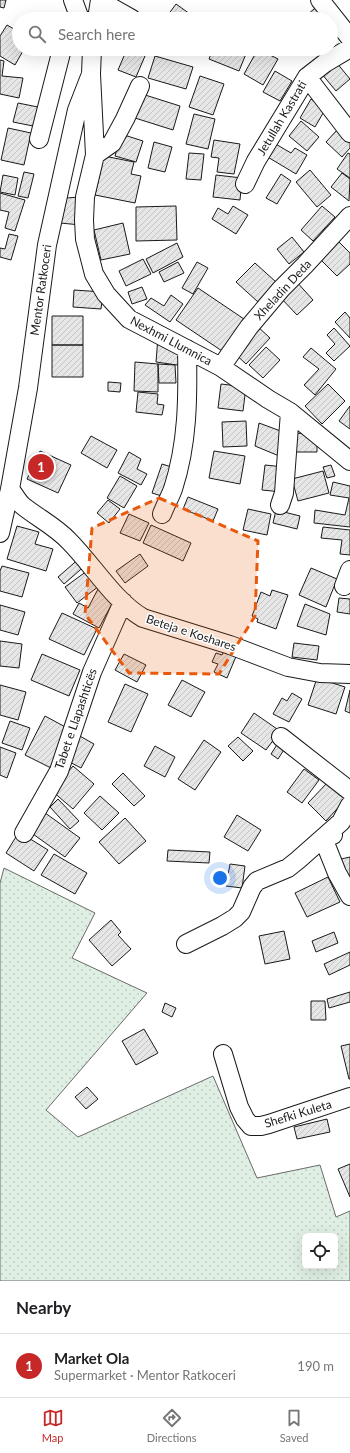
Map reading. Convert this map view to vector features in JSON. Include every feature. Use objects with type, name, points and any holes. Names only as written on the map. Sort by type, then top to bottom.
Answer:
[{"type":"street","points":[[98,12],[100,0],[120,12]]},
{"type":"street","points":[[320,0],[329,12]]},
{"type":"street","points":[[71,12],[73,1]]},
{"type":"street","points":[[73,1],[77,12]]},
{"type":"street","points":[[338,23],[350,38]]},
{"type":"street","name":"Jetullah Kastrati","points":[[338,55],[350,48]]},
{"type":"street","points":[[39,140],[60,56]]},
{"type":"street","name":"Mentor Ratkoceri","points":[[0,533],[10,489],[28,388],[47,245],[77,110],[91,74],[92,56]]},
{"type":"street","name":"Jetullah Kastrati","points":[[245,184],[256,161],[307,77],[337,56]]},
{"type":"street","name":"Nexhmi Llumnica","points":[[91,74],[95,156],[85,197],[85,238],[94,274],[106,294],[129,319],[220,367],[290,412],[350,461]]},
{"type":"street","points":[[307,77],[350,133]]},
{"type":"street","points":[[95,156],[112,143],[140,86]]},
{"type":"street","name":"Xheladin Deda","points":[[220,367],[249,327],[272,300],[350,216]]},
{"type":"street","points":[[162,514],[172,490],[180,464],[185,438],[187,410],[187,349]]},
{"type":"street","points":[[280,505],[284,493],[290,412]]},
{"type":"street","name":"Beteja e Koshares","points":[[10,489],[22,505],[49,523],[69,540],[123,602],[133,612],[143,618],[230,645],[288,667],[320,673],[350,674]]},
{"type":"street","name":"Tabet e Llapashticës","points":[[24,833],[59,771],[92,672],[123,602]]},
{"type":"street","points":[[281,737],[350,791]]},
{"type":"street","points":[[186,944],[235,918],[242,912],[252,887],[257,880],[288,868],[298,860],[340,822],[350,805]]},
{"type":"street","points":[[323,838],[350,829]]},
{"type":"street","points":[[323,838],[337,873],[350,896]]},
{"type":"street","name":"Shefki Kuleta","points":[[223,1054],[239,1107],[245,1119],[251,1126],[269,1124],[350,1097]]},
{"type":"highlighted area","points":[[159,498],[258,541],[255,616],[219,674],[129,673],[85,614],[92,528]]},
{"type":"green space","points":[[4,868],[95,913],[72,958],[147,993],[46,1110],[78,1137],[213,1076],[257,1178],[320,1165],[336,1217],[350,1211],[350,1281],[0,1281],[0,883]]},
{"type":"building","points":[[0,0],[6,0],[4,8],[0,7]]},
{"type":"building","points":[[176,4],[187,12],[170,12]]},
{"type":"building","points":[[320,4],[327,12],[310,12]]},
{"type":"building","points":[[338,24],[342,29],[338,33]]},
{"type":"building","points":[[7,25],[12,28],[12,56],[20,56],[15,65],[0,56],[0,36]]},
{"type":"building","points":[[124,56],[145,56],[136,77],[118,70]]},
{"type":"building","points":[[155,56],[193,67],[186,89],[148,78]]},
{"type":"building","points":[[210,56],[245,56],[239,71],[209,59]]},
{"type":"building","points":[[254,56],[272,56],[278,59],[263,85],[244,74]]},
{"type":"building","points":[[0,60],[4,61],[2,76],[23,78],[19,98],[0,94]]},
{"type":"building","points":[[336,62],[350,79],[336,91],[321,73]]},
{"type":"building","points":[[275,71],[292,81],[280,101],[263,92]]},
{"type":"building","points":[[200,76],[224,84],[213,115],[189,107]]},
{"type":"building","points":[[142,94],[180,106],[173,130],[135,118]]},
{"type":"building","points":[[311,99],[326,108],[315,127],[300,118]]},
{"type":"building","points":[[18,103],[43,108],[38,127],[13,122]]},
{"type":"building","points":[[194,114],[215,119],[208,149],[186,144]]},
{"type":"building","points":[[301,121],[319,137],[307,151],[289,136]]},
{"type":"building","points":[[8,128],[31,133],[24,165],[1,160]]},
{"type":"building","points":[[338,129],[350,140],[350,148],[342,157],[326,142]]},
{"type":"building","points":[[121,134],[143,141],[136,162],[115,156]]},
{"type":"building","points":[[214,140],[240,144],[234,174],[217,172],[219,158],[211,157]]},
{"type":"building","points":[[154,142],[172,147],[165,172],[148,168]]},
{"type":"building","points":[[274,143],[291,153],[295,148],[307,155],[296,174],[266,156]]},
{"type":"building","points":[[189,153],[204,154],[201,180],[186,179]]},
{"type":"building","points":[[348,153],[350,154],[350,178],[337,169]]},
{"type":"building","points":[[104,156],[134,162],[131,174],[141,176],[135,203],[95,195]]},
{"type":"building","points":[[310,170],[331,195],[317,207],[296,182]]},
{"type":"building","points":[[24,172],[34,174],[28,198],[18,196]]},
{"type":"building","points":[[342,173],[350,179],[349,201],[331,187]]},
{"type":"building","points":[[281,174],[291,181],[277,204],[266,198]]},
{"type":"building","points":[[3,175],[18,178],[15,195],[0,192]]},
{"type":"building","points":[[216,175],[242,178],[240,200],[213,197]]},
{"type":"building","points":[[0,193],[25,200],[15,231],[5,228],[9,212],[0,210]]},
{"type":"building","points":[[80,197],[81,225],[60,223],[66,198]]},
{"type":"building","points":[[176,206],[177,240],[136,241],[136,207]]},
{"type":"building","points":[[233,206],[248,215],[236,234],[212,219],[218,208],[228,214]]},
{"type":"building","points":[[322,206],[335,217],[313,241],[301,230]]},
{"type":"building","points":[[123,223],[130,254],[101,260],[94,230]]},
{"type":"building","points":[[9,234],[18,236],[11,260],[0,257],[0,248],[5,249]]},
{"type":"building","points":[[292,237],[304,252],[289,264],[277,249]]},
{"type":"building","points":[[336,239],[350,253],[350,264],[337,276],[318,257]]},
{"type":"building","points":[[177,243],[183,257],[153,273],[146,259]]},
{"type":"building","points":[[143,259],[151,274],[126,286],[119,271]]},
{"type":"building","points":[[178,262],[184,273],[164,282],[159,272]]},
{"type":"building","points":[[197,262],[208,268],[193,294],[182,288]]},
{"type":"building","points":[[255,263],[276,282],[258,302],[236,282]]},
{"type":"building","points":[[295,280],[313,300],[297,315],[279,296]]},
{"type":"building","points":[[142,287],[147,299],[132,304],[128,292]]},
{"type":"building","points":[[198,288],[244,319],[222,351],[176,320]]},
{"type":"building","points":[[74,290],[103,292],[101,309],[73,307]]},
{"type":"building","points":[[171,295],[183,304],[170,322],[145,305],[151,298],[164,306]]},
{"type":"building","points":[[345,312],[350,318],[350,338],[335,322]]},
{"type":"building","points":[[52,316],[83,316],[83,345],[52,345]]},
{"type":"building","points":[[256,325],[270,338],[246,364],[232,351]]},
{"type":"building","points":[[334,328],[350,346],[334,361],[326,353],[335,344],[327,335]]},
{"type":"building","points":[[158,337],[186,350],[184,366],[156,362]]},
{"type":"building","points":[[52,345],[83,345],[83,377],[52,377]]},
{"type":"building","points":[[266,347],[280,360],[263,378],[249,365]]},
{"type":"building","points":[[311,348],[336,369],[315,395],[304,385],[319,369],[303,357]]},
{"type":"building","points":[[135,362],[158,364],[158,392],[134,391]]},
{"type":"building","points":[[158,364],[175,365],[176,383],[159,383]]},
{"type":"building","points":[[108,382],[121,383],[120,392],[108,391]]},
{"type":"building","points":[[221,384],[246,387],[243,411],[218,408]]},
{"type":"building","points":[[328,384],[345,401],[322,424],[305,406]]},
{"type":"building","points":[[138,392],[158,394],[157,404],[164,405],[162,415],[136,412]]},
{"type":"building","points":[[350,406],[350,429],[339,421]]},
{"type":"building","points":[[246,421],[247,446],[223,447],[222,422]]},
{"type":"building","points":[[259,423],[286,433],[284,458],[255,446]]},
{"type":"building","points":[[291,433],[317,434],[317,452],[291,452]]},
{"type":"building","points":[[91,436],[117,450],[107,468],[81,453]]},
{"type":"building","points":[[40,451],[71,465],[58,493],[27,479]]},
{"type":"building","points":[[214,451],[245,456],[240,484],[209,478]]},
{"type":"building","points":[[129,452],[141,459],[137,469],[147,474],[141,485],[118,473]]},
{"type":"building","points":[[162,464],[175,468],[165,497],[152,493]]},
{"type":"building","points":[[265,465],[284,467],[282,492],[262,490]]},
{"type":"building","points":[[331,465],[335,476],[327,478],[323,467]]},
{"type":"building","points":[[323,471],[329,493],[298,501],[292,479]]},
{"type":"building","points":[[120,476],[137,486],[124,508],[107,498]]},
{"type":"building","points":[[333,482],[350,486],[350,527],[314,523],[315,510],[345,515],[349,498],[330,495]]},
{"type":"building","points":[[188,497],[218,509],[213,521],[183,509]]},
{"type":"building","points":[[108,500],[120,509],[109,523],[97,513]]},
{"type":"building","points":[[248,509],[271,514],[267,535],[243,530]]},
{"type":"building","points":[[276,510],[300,516],[297,529],[273,523]]},
{"type":"building","points":[[129,514],[149,523],[140,541],[120,533]]},
{"type":"building","points":[[151,525],[191,543],[183,561],[143,543]]},
{"type":"building","points":[[17,526],[39,532],[35,544],[53,549],[46,571],[7,559]]},
{"type":"building","points":[[323,527],[350,530],[350,555],[340,554],[342,540],[321,538]]},
{"type":"building","points":[[140,554],[148,566],[125,583],[116,571]]},
{"type":"building","points":[[81,557],[87,564],[64,584],[58,577]]},
{"type":"building","points":[[2,566],[29,573],[22,597],[0,591],[0,571]]},
{"type":"building","points":[[311,568],[337,579],[326,607],[299,595]]},
{"type":"building","points":[[87,571],[99,586],[77,603],[65,587]]},
{"type":"building","points":[[98,589],[115,598],[99,628],[73,614],[79,603],[88,608]]},
{"type":"building","points":[[272,590],[288,595],[276,629],[257,622],[258,619],[252,616],[261,592],[270,596]]},
{"type":"building","points":[[339,598],[350,599],[350,614],[337,612]]},
{"type":"building","points":[[305,604],[330,614],[326,635],[297,626]]},
{"type":"building","points":[[0,605],[25,612],[18,635],[0,630]]},
{"type":"building","points":[[62,613],[97,629],[84,655],[49,639]]},
{"type":"building","points":[[0,641],[22,644],[19,668],[0,666]]},
{"type":"building","points":[[294,643],[319,646],[317,660],[292,657]]},
{"type":"building","points":[[225,649],[237,654],[227,678],[214,672],[218,664],[212,662],[216,653],[222,655]]},
{"type":"building","points":[[42,654],[80,670],[69,696],[31,680]]},
{"type":"building","points":[[124,654],[146,665],[137,682],[115,670]]},
{"type":"building","points":[[317,678],[345,687],[336,714],[308,705]]},
{"type":"building","points":[[182,680],[205,692],[191,717],[168,705]]},
{"type":"building","points":[[125,684],[148,694],[131,732],[108,722]]},
{"type":"building","points":[[0,685],[26,692],[18,720],[0,715]]},
{"type":"building","points":[[350,690],[350,713],[345,711]]},
{"type":"building","points":[[292,693],[302,699],[289,722],[273,714],[282,698],[287,701]]},
{"type":"building","points":[[254,713],[280,731],[266,750],[241,733]]},
{"type":"building","points":[[45,716],[71,730],[51,768],[25,755]]},
{"type":"building","points":[[10,721],[30,728],[22,750],[2,743]]},
{"type":"building","points":[[78,735],[94,744],[81,768],[64,759]]},
{"type":"building","points":[[238,737],[253,751],[243,761],[228,746]]},
{"type":"building","points":[[204,740],[221,752],[195,790],[178,779]]},
{"type":"building","points":[[280,740],[287,745],[278,759],[271,754]]},
{"type":"building","points":[[155,746],[175,757],[165,777],[144,766]]},
{"type":"building","points":[[0,747],[16,753],[7,778],[0,775]]},
{"type":"building","points":[[73,766],[94,784],[73,809],[52,791]]},
{"type":"building","points":[[304,769],[319,780],[302,803],[287,792]]},
{"type":"building","points":[[123,773],[145,796],[134,806],[112,784]]},
{"type":"building","points":[[328,782],[346,799],[326,821],[308,803]]},
{"type":"building","points":[[100,796],[119,813],[102,830],[84,813]]},
{"type":"building","points":[[58,799],[79,821],[70,829],[50,807]]},
{"type":"building","points":[[41,810],[80,838],[65,857],[26,829]]},
{"type":"building","points":[[237,815],[261,830],[248,851],[224,837]]},
{"type":"building","points":[[125,818],[146,841],[119,864],[99,842]]},
{"type":"building","points":[[19,832],[48,850],[34,871],[6,853]]},
{"type":"building","points":[[168,850],[210,852],[209,863],[167,861]]},
{"type":"building","points":[[54,854],[87,873],[75,894],[41,875]]},
{"type":"building","points":[[350,857],[350,878],[346,879],[341,859]]},
{"type":"building","points":[[230,864],[245,866],[242,888],[226,886]]},
{"type":"building","points":[[328,877],[340,902],[307,917],[295,893]]},
{"type":"building","points":[[111,920],[121,932],[118,935],[131,949],[112,966],[89,940]]},
{"type":"building","points":[[284,931],[290,959],[265,964],[259,936]]},
{"type":"building","points":[[334,932],[338,943],[316,952],[312,941]]},
{"type":"building","points":[[350,952],[350,965],[329,975],[324,964]]},
{"type":"building","points":[[350,992],[350,1002],[329,1008],[327,999]]},
{"type":"building","points":[[311,1001],[325,1001],[326,1020],[311,1020]]},
{"type":"building","points":[[165,1003],[176,1008],[172,1017],[162,1012]]},
{"type":"building","points":[[144,1029],[158,1053],[136,1065],[122,1041]]},
{"type":"building","points":[[350,1044],[350,1079],[349,1079],[341,1046]]},
{"type":"building","points":[[87,1087],[98,1099],[86,1109],[75,1097]]},
{"type":"building","points":[[327,1119],[330,1132],[297,1139],[294,1127]]},
{"type":"building","points":[[350,1164],[350,1197],[338,1169]]},
{"type":"place","name":"Market Ola","points":[[41,467]]}]
